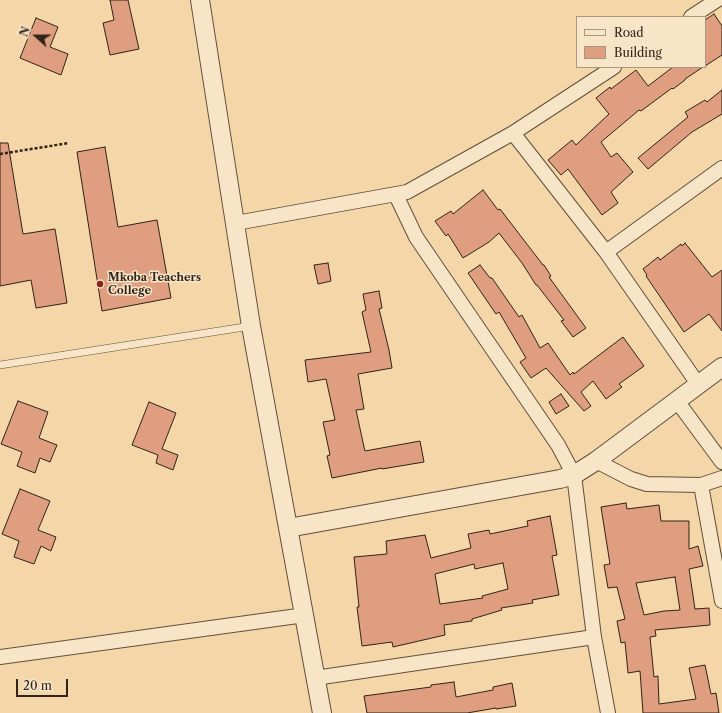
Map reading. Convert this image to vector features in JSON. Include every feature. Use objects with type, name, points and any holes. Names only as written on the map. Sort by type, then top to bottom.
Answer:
[{"type":"street","points":[[200,0],[251,326],[322,713]]},
{"type":"street","points":[[693,16],[717,0]]},
{"type":"street","points":[[236,223],[396,195],[414,189],[513,133],[612,68]]},
{"type":"street","points":[[513,133],[606,252],[698,384]]},
{"type":"street","points":[[606,252],[722,168]]},
{"type":"street","points":[[396,195],[416,237],[558,445],[574,475],[594,637],[608,713]]},
{"type":"street","points":[[288,528],[560,480],[574,475],[596,461],[722,367]]},
{"type":"street","points":[[677,401],[722,462]]},
{"type":"street","points":[[596,461],[631,479],[647,484],[701,485],[722,478]]},
{"type":"street","points":[[701,485],[722,601]]},
{"type":"street","points":[[0,658],[305,615]]},
{"type":"street","points":[[315,678],[594,637]]},
{"type":"lane","points":[[0,365],[251,326]]},
{"type":"path","points":[[0,154],[69,143]]},
{"type":"building","points":[[110,0],[128,0],[139,49],[110,55],[103,23],[114,20]]},
{"type":"building","points":[[714,14],[722,26],[722,55],[706,65],[706,19]]},
{"type":"building","points":[[36,18],[58,27],[50,47],[68,54],[61,75],[20,58]]},
{"type":"building","points":[[672,68],[702,68],[641,111],[639,110],[601,142],[611,157],[617,153],[633,172],[611,192],[618,203],[602,215],[568,169],[561,175],[548,160],[572,140],[576,145],[609,114],[596,98],[610,87],[611,89],[636,70],[648,86]]},
{"type":"building","points":[[722,90],[722,114],[692,132],[648,169],[638,158],[688,117],[685,112],[705,100],[707,102]]},
{"type":"building","points":[[0,143],[8,143],[23,234],[55,229],[67,303],[36,308],[31,280],[0,286]]},
{"type":"building","points":[[105,147],[118,227],[157,220],[171,298],[102,311],[77,152]]},
{"type":"building","points":[[483,190],[544,265],[551,276],[549,277],[586,328],[573,337],[561,321],[564,320],[536,285],[522,263],[499,233],[489,242],[463,258],[448,234],[446,236],[435,221],[451,211],[453,214]]},
{"type":"building","points":[[685,243],[712,277],[722,270],[722,331],[709,314],[684,332],[646,276],[647,275],[643,269],[658,257],[660,260],[681,244],[682,246]]},
{"type":"building","points":[[328,263],[331,281],[318,284],[314,265]]},
{"type":"building","points":[[480,265],[490,278],[492,278],[519,317],[522,315],[540,348],[548,343],[570,375],[573,372],[574,374],[623,337],[644,366],[619,384],[622,387],[606,399],[593,381],[581,392],[591,406],[584,411],[546,368],[531,378],[520,362],[526,358],[499,312],[496,314],[468,273]]},
{"type":"building","points":[[379,291],[382,308],[379,309],[392,368],[358,374],[364,409],[356,410],[365,451],[420,441],[424,462],[382,468],[332,478],[327,456],[330,455],[323,422],[335,420],[326,379],[308,382],[305,360],[371,352],[362,312],[366,310],[363,294]]},
{"type":"building","points":[[561,394],[569,406],[556,414],[549,402]]},
{"type":"building","points":[[18,401],[48,412],[39,438],[57,445],[50,462],[40,458],[35,473],[17,466],[22,452],[1,444]]},
{"type":"building","points":[[149,402],[176,413],[162,449],[178,455],[173,470],[156,463],[158,455],[132,445]]},
{"type":"building","points":[[20,489],[50,501],[38,530],[56,537],[51,551],[41,546],[34,564],[14,557],[19,541],[2,534]]},
{"type":"building","points":[[626,503],[627,509],[659,505],[661,521],[689,521],[689,549],[698,546],[703,566],[689,569],[695,609],[709,608],[710,625],[655,630],[656,636],[650,637],[654,677],[658,676],[659,704],[696,699],[689,668],[705,665],[711,694],[716,693],[719,713],[643,713],[640,671],[628,673],[625,642],[621,643],[617,621],[625,619],[617,587],[608,588],[604,565],[610,564],[601,507]],"holes":[[[675,577],[680,610],[664,611],[644,615],[636,583]]]},
{"type":"building","points":[[550,516],[557,555],[552,556],[559,595],[532,600],[533,603],[501,608],[502,610],[472,619],[472,621],[444,625],[445,635],[393,647],[392,642],[362,646],[357,607],[359,607],[354,557],[387,554],[386,541],[425,535],[431,558],[471,548],[468,534],[489,530],[490,534],[528,526],[527,521]],"holes":[[[503,563],[508,589],[482,596],[483,598],[440,604],[435,574],[474,564],[475,569]]]},
{"type":"building","points":[[454,682],[456,697],[493,690],[493,687],[512,683],[516,706],[467,713],[367,713],[364,696],[431,687],[431,685]]},
{"type":"place","name":"Mkoba Teachers College","points":[[100,284]]}]
